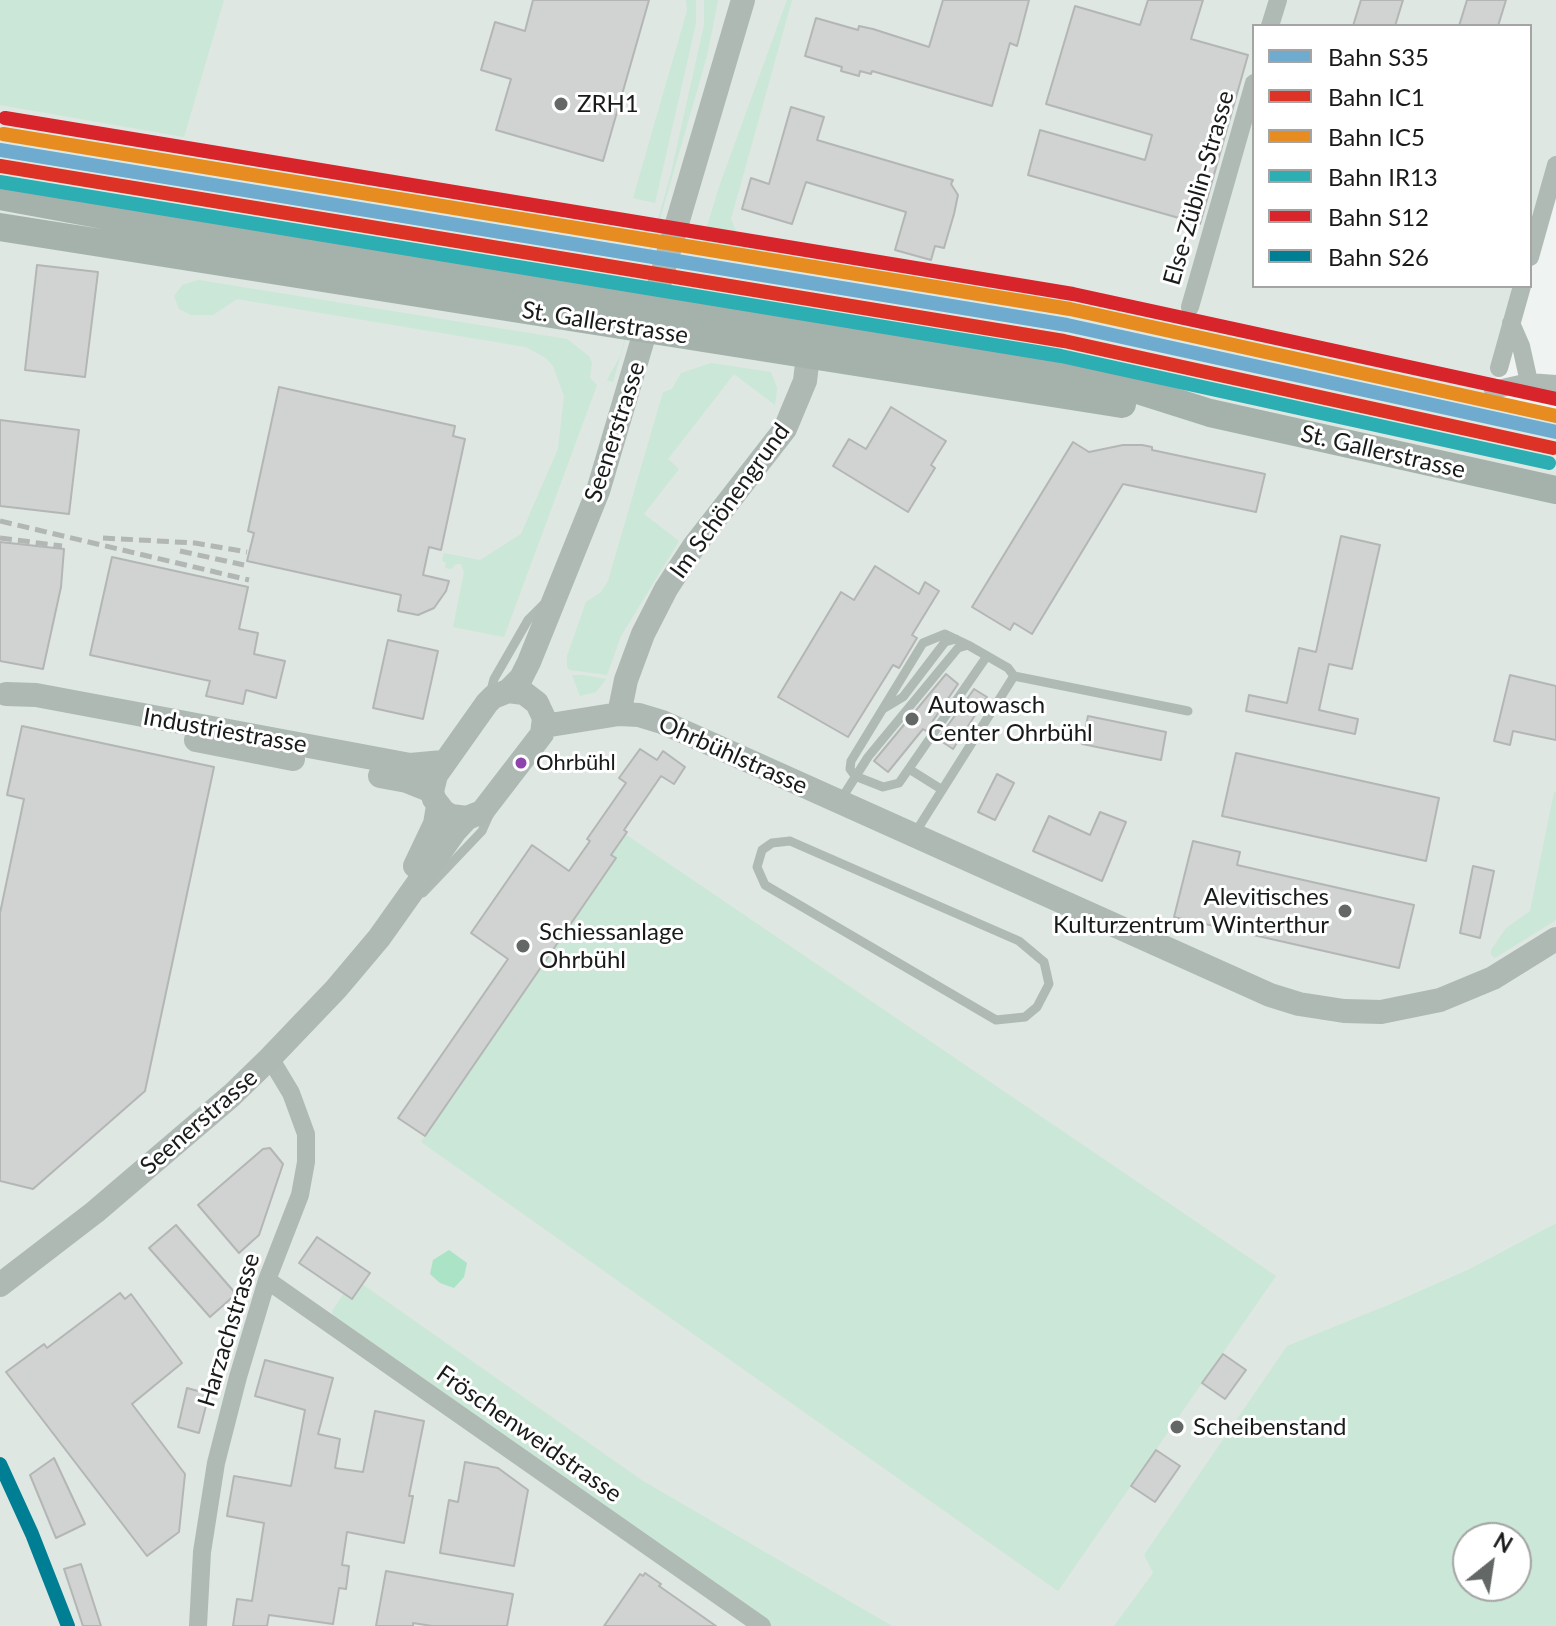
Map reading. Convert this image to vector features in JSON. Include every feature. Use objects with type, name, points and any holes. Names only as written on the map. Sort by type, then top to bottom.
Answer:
[{"type":"main road","name":"Seenerstrasse","points":[[379,938],[435,824],[436,775],[443,762],[498,697],[525,670],[562,585],[598,491],[743,0]]},
{"type":"main road","name":"St. Gallerstrasse","points":[[0,196],[600,310]]},
{"type":"main road","name":"St. Gallerstrasse","points":[[0,227],[694,323],[810,342],[1051,370],[1131,388],[1210,413],[1556,490]]},
{"type":"main road","name":"Im Schönengrund","points":[[619,714],[643,634],[666,589],[694,546],[785,429],[805,381],[810,342]]},
{"type":"main road","name":"Seenerstrasse","points":[[0,1285],[95,1212],[232,1095],[270,1058],[336,989],[379,938],[455,831],[467,818],[482,812],[495,797],[538,741],[562,585]]},
{"type":"main road","points":[[498,697],[524,693],[540,715]]},
{"type":"main road","name":"Industriestrasse","points":[[3,694],[36,695],[410,765],[443,762]]},
{"type":"main road","name":"Industriestrasse","points":[[3,694],[34,707],[407,781],[435,798]]},
{"type":"main road","name":"Ohrbühlstrasse","points":[[540,715],[639,715],[662,722],[1270,995],[1315,1008],[1381,1012],[1440,1000],[1493,978],[1556,939]]},
{"type":"main road","points":[[435,798],[451,816],[467,818]]},
{"type":"street","points":[[1271,24],[1278,0]]},
{"type":"street","name":"Else-Züblin-Strasse","points":[[1190,307],[1252,90]]},
{"type":"street","points":[[1532,250],[1556,165]]},
{"type":"street","points":[[1499,368],[1521,288]]},
{"type":"street","points":[[1511,323],[1521,346],[1529,382]]},
{"type":"street","points":[[1493,390],[1529,382],[1556,384]]},
{"type":"street","name":"Harzachstrasse","points":[[198,1626],[202,1552],[216,1463],[267,1280],[300,1195],[306,1162],[306,1134],[291,1093],[270,1058]]},
{"type":"street","name":"Fröschenweidstrasse","points":[[267,1280],[762,1626]]},
{"type":"lane","points":[[987,656],[899,783],[883,787],[855,776],[850,769],[851,761],[923,643],[945,634],[968,645],[1008,668],[1014,676],[1188,711]]},
{"type":"lane","points":[[882,710],[903,697],[945,642],[956,639]]},
{"type":"lane","points":[[839,803],[855,776],[940,669],[958,648],[968,645]]},
{"type":"lane","points":[[914,836],[1014,676]]},
{"type":"lane","points":[[909,769],[941,789]]},
{"type":"lane","name":"Seenerstrasse","points":[[379,938],[482,831],[495,797]]},
{"type":"lane","points":[[790,841],[1019,941],[1044,962],[1049,984],[1037,1007],[1025,1017],[996,1020],[765,885],[757,867],[762,850],[772,843],[790,841]]},
{"type":"shaded area","points":[[0,0],[1556,0],[1556,165],[1532,250],[1532,24],[1252,24],[1252,288],[1521,288],[1488,404],[1556,420],[1556,1223],[1469,1269],[1383,1307],[1144,1555],[1182,1626],[0,1626]]},
{"type":"shaded area","points":[[0,0],[224,0],[184,137],[0,105]]},
{"type":"shaded area","points":[[686,0],[696,0],[696,23],[655,203],[633,198],[687,11]]},
{"type":"shaded area","points":[[704,0],[718,0],[707,56],[613,382],[607,380],[620,356],[671,173],[704,25]]},
{"type":"shaded area","points":[[787,0],[792,0],[731,219],[739,238],[760,249],[766,259],[719,251],[698,256],[719,187]]},
{"type":"shaded area","points":[[198,280],[567,339],[589,356],[592,363],[590,378],[597,385],[504,637],[453,627],[464,572],[461,564],[451,569],[445,568],[446,563],[442,561],[444,553],[480,560],[521,534],[558,449],[564,396],[553,366],[546,358],[526,347],[237,299],[213,315],[191,315],[179,309],[174,296],[182,285]]},
{"type":"shaded area","points":[[711,363],[771,372],[777,388],[775,405],[734,374],[668,459],[679,469],[644,514],[679,541],[621,636],[607,675],[570,670],[567,656],[586,602],[601,592],[608,581],[663,392],[672,389],[681,373]]},
{"type":"shaded area","points":[[572,675],[606,679],[596,692],[580,696]]},
{"type":"shaded area","points":[[1554,792],[1556,920],[1495,958],[1491,950],[1506,928],[1530,911]]},
{"type":"shaded area","points":[[625,834],[1276,1276],[1058,1591],[421,1142],[616,859],[611,855]]},
{"type":"shaded area","points":[[1556,1223],[1556,1626],[1114,1626],[1153,1573],[1144,1555],[1287,1346],[1469,1269]]},
{"type":"shaded area","points":[[449,1250],[467,1263],[464,1277],[454,1288],[440,1283],[430,1274],[433,1260]]},
{"type":"shaded area","points":[[362,1284],[643,1481],[892,1626],[762,1626],[336,1329],[332,1311],[344,1293],[352,1299]]},
{"type":"building","name":"ZRH1","points":[[533,0],[649,0],[603,161],[496,130],[511,79],[481,70],[495,22],[525,31]]},
{"type":"building","points":[[943,0],[1029,0],[1017,46],[1010,43],[992,106],[872,71],[871,74],[860,71],[859,76],[841,71],[842,67],[805,56],[816,18],[858,30],[859,26],[873,29],[929,47]]},
{"type":"building","points":[[1148,0],[1203,0],[1191,39],[1248,55],[1200,224],[1028,175],[1040,130],[1145,160],[1152,135],[1046,104],[1075,6],[1140,25]]},
{"type":"building","points":[[1361,0],[1403,0],[1396,24],[1354,24]]},
{"type":"building","points":[[1467,0],[1506,0],[1499,24],[1460,24]]},
{"type":"building","points":[[791,107],[824,117],[817,140],[953,180],[951,184],[958,195],[944,248],[935,246],[931,260],[895,250],[906,212],[806,182],[792,224],[742,209],[751,178],[769,184]]},
{"type":"building","points":[[37,265],[98,272],[85,377],[25,370]]},
{"type":"building","points":[[279,387],[455,426],[453,436],[465,439],[441,550],[429,547],[423,575],[449,581],[434,608],[418,615],[398,611],[401,595],[247,561],[254,533],[248,531]]},
{"type":"building","points":[[891,407],[946,441],[931,465],[935,468],[908,512],[833,466],[849,439],[866,449]]},
{"type":"building","points":[[0,420],[79,430],[69,514],[0,506]]},
{"type":"building","points":[[1073,442],[1089,452],[1123,445],[1142,445],[1152,447],[1152,450],[1265,474],[1256,512],[1123,484],[1032,634],[1014,623],[1010,630],[972,607]]},
{"type":"building","points":[[1341,536],[1380,545],[1352,669],[1329,664],[1319,710],[1358,719],[1355,734],[1246,711],[1249,695],[1287,703],[1299,648],[1316,652]]},
{"type":"building","points":[[0,542],[64,549],[61,587],[43,669],[0,661]]},
{"type":"building","points":[[112,557],[248,587],[239,629],[258,633],[254,654],[285,661],[276,698],[246,690],[243,704],[206,696],[210,681],[90,655]]},
{"type":"building","points":[[875,566],[919,594],[925,582],[939,591],[912,635],[917,638],[899,668],[893,665],[848,737],[778,697],[841,592],[854,600]]},
{"type":"building","points":[[388,640],[438,651],[423,719],[373,708]]},
{"type":"building","points":[[946,674],[958,684],[926,731],[923,729],[888,772],[874,761]]},
{"type":"building","points":[[1510,675],[1556,686],[1556,740],[1513,731],[1510,745],[1494,741]]},
{"type":"building","points":[[974,689],[987,697],[953,749],[938,739]]},
{"type":"building","points":[[1088,716],[1166,732],[1161,760],[1082,744]]},
{"type":"building","points":[[22,726],[214,767],[145,1091],[33,1189],[0,1181],[0,913],[24,799],[7,795]]},
{"type":"building","name":"Schiessanlage Ohrbühl","points":[[640,749],[657,760],[663,751],[685,767],[674,784],[661,776],[624,830],[627,832],[611,855],[616,858],[425,1136],[398,1118],[508,959],[471,933],[532,845],[569,871],[626,783],[619,778]]},
{"type":"building","points":[[1236,753],[1439,798],[1426,861],[1222,816]]},
{"type":"building","points":[[997,774],[1014,783],[995,820],[978,812]]},
{"type":"building","points":[[1100,812],[1126,822],[1102,881],[1033,851],[1049,816],[1090,835]]},
{"type":"building","points":[[1193,841],[1240,852],[1237,865],[1414,905],[1399,968],[1174,917]]},
{"type":"building","points":[[1473,866],[1494,871],[1480,938],[1460,933]]},
{"type":"building","points":[[270,1148],[283,1164],[259,1235],[239,1253],[198,1205],[263,1149]]},
{"type":"building","points":[[176,1225],[236,1294],[210,1317],[149,1248]]},
{"type":"building","points":[[317,1237],[370,1273],[352,1299],[299,1263]]},
{"type":"building","points":[[120,1293],[125,1299],[131,1294],[182,1363],[132,1404],[185,1474],[179,1532],[147,1556],[6,1372],[44,1344],[47,1348]]},
{"type":"building","points":[[1223,1354],[1246,1370],[1225,1399],[1202,1383]]},
{"type":"building","points":[[265,1360],[333,1378],[318,1434],[340,1439],[335,1468],[363,1472],[375,1411],[424,1421],[409,1496],[413,1496],[404,1543],[347,1532],[342,1565],[349,1566],[346,1589],[339,1588],[333,1624],[269,1615],[267,1626],[233,1626],[237,1599],[252,1601],[264,1523],[227,1516],[234,1476],[291,1486],[305,1410],[255,1396]]},
{"type":"building","points":[[187,1388],[209,1394],[199,1433],[178,1427]]},
{"type":"building","points":[[1156,1450],[1180,1466],[1155,1502],[1131,1486]]},
{"type":"building","points":[[54,1458],[85,1524],[56,1538],[30,1475]]},
{"type":"building","points":[[465,1462],[498,1468],[528,1490],[514,1566],[440,1553],[449,1500],[458,1502]]},
{"type":"building","points":[[81,1564],[101,1626],[83,1626],[64,1569]]},
{"type":"building","points":[[386,1571],[513,1594],[507,1626],[413,1623],[413,1626],[376,1626]]},
{"type":"building","points":[[645,1573],[716,1626],[604,1626],[640,1574],[643,1576]]},
{"type":"railway","points":[[0,521],[249,580]]},
{"type":"railway","points":[[0,538],[62,546]]},
{"type":"railway","points":[[103,538],[195,543],[247,552]]},
{"type":"railway","points":[[180,551],[244,565]]},
{"type":"rail line","name":"S12","points":[[5,118],[1073,294],[1556,399]]},
{"type":"rail line","name":"IC5","points":[[3,134],[1070,309],[1556,416]]},
{"type":"rail line","name":"S35","points":[[0,150],[1067,325],[1556,432]]},
{"type":"rail line","name":"IC1","points":[[0,166],[1064,341],[1553,448]]},
{"type":"rail line","name":"IR13","points":[[0,182],[1061,356],[1549,463]]},
{"type":"rail line","name":"S26","points":[[0,1464],[32,1534],[68,1626]]},
{"type":"place","name":"ZRH1","points":[[561,104]]},
{"type":"place","name":"Autowasch Center Ohrbühl","points":[[912,719]]},
{"type":"place","name":"Ohrbühl","points":[[521,763]]},
{"type":"place","name":"Alevitisches Kulturzentrum Winterthur","points":[[1345,911]]},
{"type":"place","name":"Schiessanlage Ohrbühl","points":[[523,946]]},
{"type":"place","name":"Scheibenstand","points":[[1177,1427]]}]
